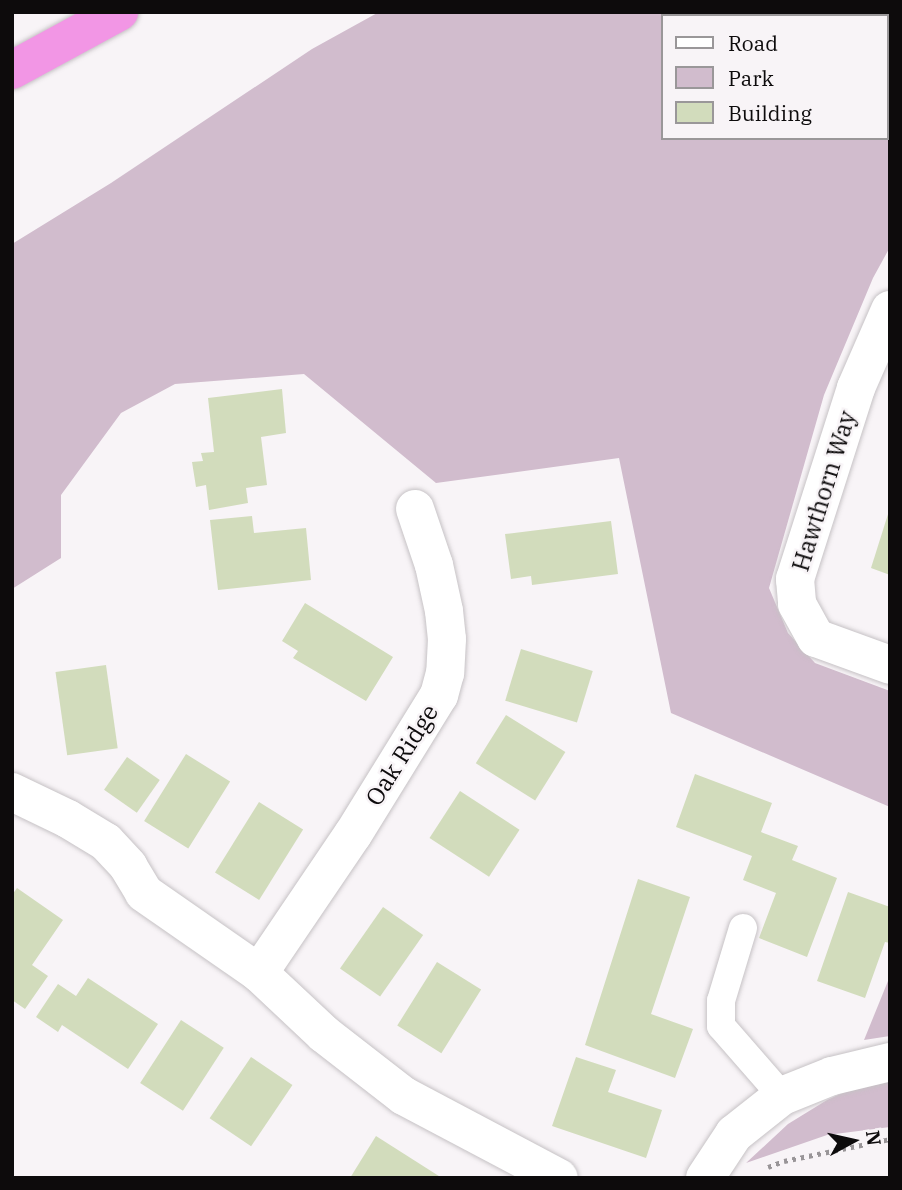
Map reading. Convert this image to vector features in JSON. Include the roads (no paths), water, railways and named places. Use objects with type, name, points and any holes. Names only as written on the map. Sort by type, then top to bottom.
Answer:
[{"type":"highway","points":[[12,70],[119,12]]},
{"type":"street","name":"Hawthorn Way","points":[[890,310],[856,388],[795,579],[797,604],[816,638],[890,666]]},
{"type":"street","name":"Oak Ridge","points":[[258,973],[354,834],[439,695],[446,673],[444,611],[434,565],[415,509]]},
{"type":"street","points":[[12,792],[68,819],[106,842],[128,866],[144,893],[258,973],[324,1034],[404,1097],[559,1178]]},
{"type":"street","points":[[705,1178],[734,1134],[782,1096],[832,1076],[890,1062]]},
{"type":"lane","points":[[743,928],[721,1001],[721,1026],[782,1096]]}]
